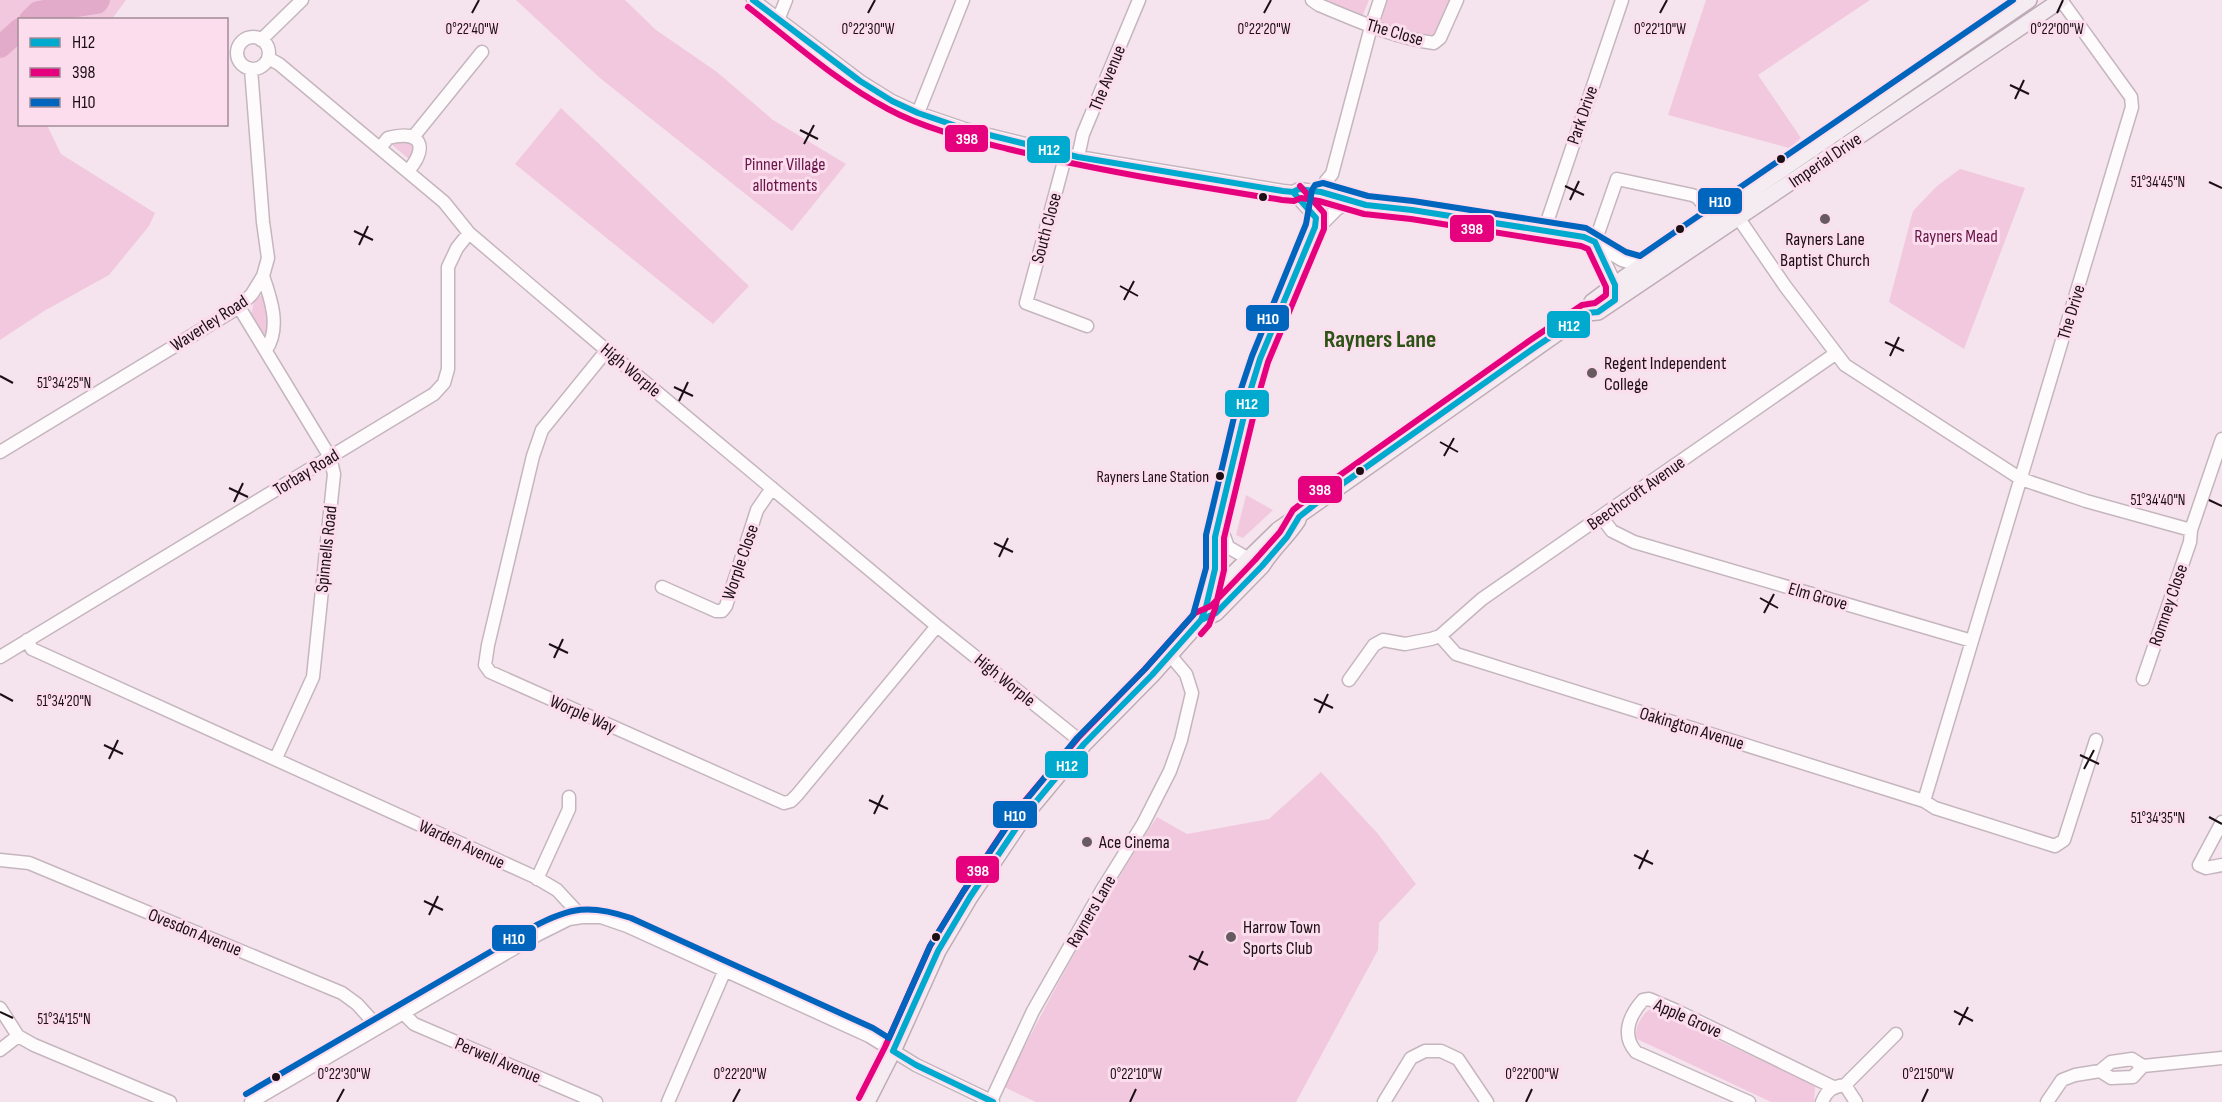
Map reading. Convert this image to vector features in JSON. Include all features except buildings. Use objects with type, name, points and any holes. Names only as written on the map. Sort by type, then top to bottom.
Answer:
[{"type":"main road","name":"Imperial Drive","points":[[1615,293],[1641,266],[1713,216],[1734,212],[2029,0]]},
{"type":"main road","name":"Imperial Drive","points":[[1204,614],[1247,558],[1278,530],[1586,313],[1592,302],[1615,293],[1734,212],[2061,0]]},
{"type":"main road","name":"Imperial Drive","points":[[1204,614],[1216,614],[1287,537],[1299,517]]},
{"type":"main road","points":[[867,1102],[938,951],[970,897],[1025,815],[1084,744],[1170,655],[1204,614]]},
{"type":"street","points":[[261,40],[302,0]]},
{"type":"street","points":[[753,0],[860,81],[892,101],[918,113],[965,129],[1072,155],[1293,192],[1299,189],[1322,192],[1366,205],[1584,237],[1622,260],[1641,266]]},
{"type":"street","points":[[778,20],[786,0]]},
{"type":"street","points":[[918,113],[963,0]]},
{"type":"street","name":"The Avenue","points":[[1072,155],[1139,0]]},
{"type":"street","name":"The Close","points":[[1312,0],[1371,27],[1420,42],[1434,43],[1440,38],[1457,0]]},
{"type":"street","points":[[1204,614],[1215,569],[1215,537],[1260,359],[1316,222],[1322,192],[1326,181],[1332,174],[1380,0]]},
{"type":"street","name":"Park Drive","points":[[1544,231],[1622,0]]},
{"type":"street","name":"The Drive","points":[[1924,801],[2132,106],[2131,97],[2061,0]]},
{"type":"street","points":[[254,37],[261,40],[268,48],[268,58],[261,67],[251,69],[232,59],[238,46],[244,40],[254,37]]},
{"type":"street","points":[[414,136],[482,52]]},
{"type":"street","name":"High Worple","points":[[268,58],[279,64],[444,202],[469,233],[607,350],[937,626],[1084,744]]},
{"type":"street","name":"Waverley Road","points":[[0,452],[239,307],[252,294],[263,276],[268,258],[251,69]]},
{"type":"street","points":[[380,148],[388,138],[410,134],[414,136],[419,145],[419,157],[408,171]]},
{"type":"street","name":"South Close","points":[[1072,155],[1020,302],[1087,326]]},
{"type":"street","points":[[1332,174],[1346,199]]},
{"type":"street","points":[[1615,293],[1595,242],[1617,180],[1692,195],[1697,197],[1713,216]]},
{"type":"street","points":[[1293,192],[1316,222]]},
{"type":"street","points":[[1316,222],[1324,222],[1346,199]]},
{"type":"street","points":[[1734,212],[1845,365],[2021,479],[2086,501],[2190,530]]},
{"type":"street","name":"Torbay Road","points":[[0,657],[434,394],[444,383],[448,369],[448,267],[457,248],[469,233]]},
{"type":"street","points":[[263,276],[272,304],[274,328],[272,342],[266,350]]},
{"type":"street","name":"Spinnells Road","points":[[239,307],[330,458],[334,474],[313,677],[276,758]]},
{"type":"street","name":"Worple Way","points":[[607,350],[542,430],[533,456],[488,645],[486,665],[490,672],[784,803],[791,801],[797,795],[937,626]]},
{"type":"street","name":"Beechcroft Avenue","points":[[1440,636],[1482,599],[1602,518],[1835,354]]},
{"type":"street","name":"Romney Close","points":[[2143,679],[2190,542],[2190,530],[2222,439]]},
{"type":"street","name":"Worple Close","points":[[662,587],[716,611],[722,611],[726,606],[757,510],[772,488]]},
{"type":"street","name":"Elm Grove","points":[[1602,518],[1612,531],[1634,542],[1972,641]]},
{"type":"street","points":[[1220,522],[1228,547],[1247,558],[1258,560],[1268,556]]},
{"type":"street","points":[[1349,680],[1374,645],[1383,640],[1405,644],[1440,636]]},
{"type":"street","name":"Oakington Avenue","points":[[1440,636],[1456,654],[1924,801],[1935,808],[2055,846],[2064,840],[2096,740]]},
{"type":"street","name":"Warden Avenue","points":[[27,640],[32,649],[276,758],[537,879],[557,890],[582,917]]},
{"type":"street","name":"Rayners Lane","points":[[892,1051],[992,1102],[1032,1011],[1143,824],[1170,771],[1181,740],[1192,693],[1186,674],[1170,655]]},
{"type":"street","points":[[537,879],[569,809],[569,797]]},
{"type":"street","points":[[2222,822],[2199,865],[2206,868],[2222,865]]},
{"type":"street","name":"Ovesdon Avenue","points":[[0,860],[29,863],[342,993],[357,1004],[378,1027]]},
{"type":"street","points":[[251,1102],[554,925],[582,917],[602,917],[627,926],[869,1036],[892,1051]]},
{"type":"street","points":[[668,1102],[724,970]]},
{"type":"street","name":"Apple Grove","points":[[1749,1102],[1636,1052],[1628,1043],[1628,1028],[1642,1000],[1649,999],[1677,1011],[1839,1086]]},
{"type":"street","points":[[0,1008],[18,1036],[34,1045],[170,1102]]},
{"type":"street","name":"Perwell Avenue","points":[[404,1014],[414,1024],[596,1102]]},
{"type":"street","points":[[1822,1102],[1826,1093],[1839,1086],[1896,1034]]},
{"type":"street","points":[[0,1050],[18,1036]]},
{"type":"street","points":[[1384,1102],[1411,1058],[1425,1051],[1441,1051],[1458,1059],[1487,1102]]},
{"type":"street","points":[[2047,1102],[2062,1080],[2075,1075],[2100,1071],[2111,1078],[2133,1077],[2143,1066],[2222,1058]]},
{"type":"street","points":[[1839,1086],[1856,1102]]},
{"type":"green space","points":[[0,0],[126,0],[113,18],[18,18],[18,126],[47,126],[61,154],[155,213],[149,226],[109,275],[44,311],[0,340]]},
{"type":"green space","name":"Pinner Village allotments","points":[[516,0],[625,0],[656,30],[717,72],[773,120],[846,164],[792,231],[600,78]]},
{"type":"green space","points":[[1312,0],[1369,0],[1360,22]]},
{"type":"green space","points":[[1387,0],[1457,0],[1440,38],[1376,28]]},
{"type":"green space","points":[[1706,0],[1870,0],[1758,75],[1801,138],[1789,148],[1668,115]]},
{"type":"green space","points":[[561,108],[749,286],[713,324],[515,164]]},
{"type":"green space","points":[[397,140],[413,143],[416,151],[411,161],[390,143]]},
{"type":"green space","name":"Rayners Mead","points":[[1960,169],[2025,188],[1964,349],[1889,302],[1913,211],[1937,186]]},
{"type":"green space","points":[[260,296],[266,296],[270,333],[266,336],[262,335],[251,315],[254,302]]},
{"type":"green space","points":[[1246,495],[1273,510],[1243,538],[1236,535]]},
{"type":"green space","name":"Harrow Town Sports Club","points":[[1321,772],[1378,834],[1416,884],[1379,923],[1378,950],[1296,1102],[1036,1102],[1004,1087],[1077,950],[1157,817],[1187,834],[1269,819]]},
{"type":"green space","points":[[1650,1009],[1811,1083],[1815,1087],[1814,1102],[1771,1102],[1637,1039],[1636,1031],[1639,1022]]},
{"type":"waterway","points":[[32,18],[38,12],[97,3],[99,0]]},
{"type":"waterway","points":[[0,47],[18,31]]},
{"type":"transit line","name":"H12","points":[[753,0],[860,81],[892,101],[918,113],[965,129],[1078,157],[1283,191],[1293,192],[1299,189],[1321,192],[1366,205],[1584,237],[1595,242],[1615,285],[1615,300],[1598,312],[1586,313],[1534,348],[1299,517],[1287,537],[1262,566],[1216,613],[1201,620],[1152,675],[1084,744],[1025,815],[970,897],[938,951],[893,1051]]},
{"type":"transit line","name":"H10","points":[[246,1094],[533,927],[558,915],[580,910],[592,909],[631,918],[873,1028],[889,1038],[930,946],[1018,810],[1077,738],[1145,669],[1193,615],[1206,568],[1206,535],[1240,392],[1252,356],[1306,224],[1315,185],[1323,183],[1368,196],[1586,228],[1626,252],[1640,256],[2013,0]]},
{"type":"transit line","name":"398","points":[[748,7],[851,87],[888,109],[932,128],[1042,157],[1144,177],[1282,200],[1294,201],[1301,198],[1364,214],[1411,219],[1581,246],[1588,249],[1606,287],[1606,295],[1595,303],[1582,305],[1529,341],[1293,510],[1280,532],[1255,560],[1211,606],[1195,613],[1078,738],[1018,809],[930,946],[885,1047],[859,1098]]},
{"type":"transit line","name":"398","points":[[1201,634],[1209,625],[1215,609],[1224,570],[1224,538],[1268,362],[1324,229],[1324,213],[1300,186]]},
{"type":"transit line","name":"H12","points":[[1194,628],[1201,620],[1206,607],[1215,569],[1215,537],[1249,395],[1260,359],[1315,227],[1316,218],[1293,192]]},
{"type":"transit line","name":"H12","points":[[893,1051],[916,1065],[993,1102]]},
{"type":"place","name":"Rayners Lane Baptist Church","points":[[1825,219]]},
{"type":"place","name":"Regent Independent College","points":[[1592,373]]},
{"type":"place","name":"Rayners Lane Station","points":[[1220,476]]},
{"type":"place","name":"Ace Cinema","points":[[1087,842]]},
{"type":"place","name":"Harrow Town Sports Club","points":[[1231,937]]},
{"type":"district","name":"Rayners Lane","points":[[1380,339]]}]
